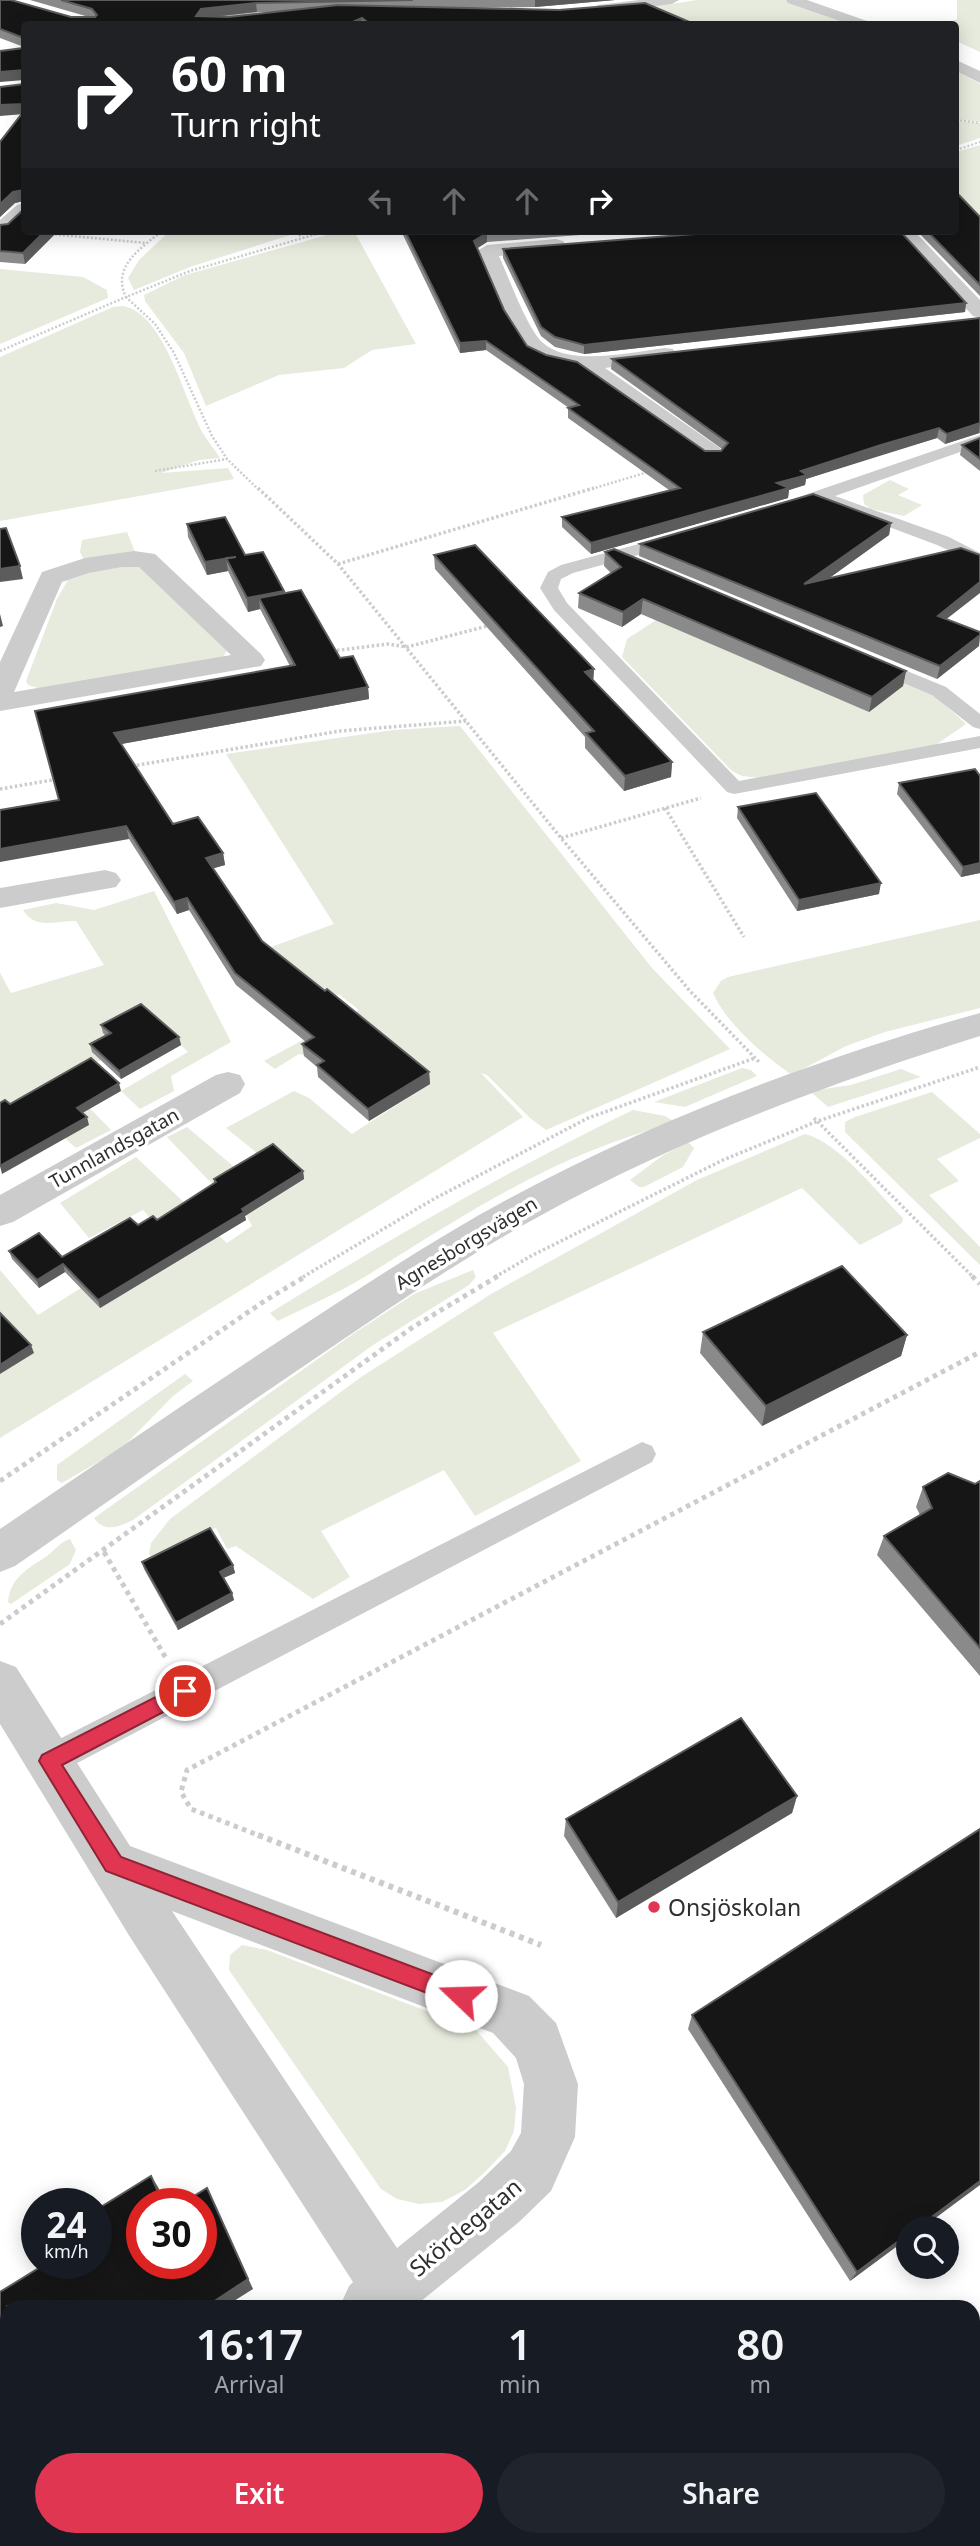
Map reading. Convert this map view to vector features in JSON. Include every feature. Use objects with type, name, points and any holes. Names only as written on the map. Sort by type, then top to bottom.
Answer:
[{"type":"street","points":[[600,21],[583,11],[672,0]]},
{"type":"street","points":[[793,0],[854,21]]},
{"type":"street","points":[[225,1],[251,14]]},
{"type":"street","points":[[220,21],[251,14],[324,6]]},
{"type":"street","points":[[959,67],[980,78]]},
{"type":"street","points":[[1,229],[21,212]]},
{"type":"street","points":[[907,235],[980,312]]},
{"type":"street","points":[[571,244],[487,251],[536,348],[558,359],[584,363],[683,352]]},
{"type":"street","points":[[584,363],[712,453]]},
{"type":"street","points":[[0,694],[51,577],[66,571],[131,559],[146,559],[251,660],[0,703]]},
{"type":"street","points":[[0,898],[105,880]]},
{"type":"street","name":"Agnesborgsvägen","points":[[0,1553],[232,1392],[452,1248],[605,1165],[854,1064],[980,1024]]},
{"type":"street","name":"Tunnlandsgatan","points":[[0,1212],[228,1084]]},
{"type":"street","name":"Skördegatan","points":[[0,1682],[380,2298],[499,2202],[531,2171],[548,2137],[551,2084],[537,2042],[511,2014],[114,1864]]},
{"type":"lane","points":[[766,513],[980,440]]},
{"type":"lane","points":[[821,496],[943,541],[980,560]]},
{"type":"lane","points":[[692,534],[567,569],[554,576],[549,588],[560,606],[734,788],[980,742]]},
{"type":"lane","points":[[613,555],[638,565]]},
{"type":"lane","points":[[852,654],[939,691],[980,723]]},
{"type":"lane","points":[[49,1761],[642,1454]]},
{"type":"path","points":[[959,120],[980,122]]},
{"type":"path","points":[[959,149],[980,142]]},
{"type":"path","points":[[1,229],[21,231]]},
{"type":"path","points":[[64,235],[147,243]]},
{"type":"path","points":[[157,235],[123,267],[120,276],[126,297],[155,324],[174,353],[212,436],[227,460],[338,564],[561,838],[690,991],[980,1284]]},
{"type":"path","points":[[300,235],[304,237]]},
{"type":"path","points":[[0,351],[190,271],[312,235]]},
{"type":"path","points":[[338,564],[712,453]]},
{"type":"path","points":[[155,471],[227,460]]},
{"type":"path","points":[[332,652],[388,644],[407,647],[560,606]]},
{"type":"path","points":[[123,767],[329,731],[402,723],[466,721]]},
{"type":"path","points":[[0,789],[69,777]]},
{"type":"path","points":[[561,838],[734,788]]},
{"type":"path","points":[[665,808],[744,937]]},
{"type":"path","points":[[0,1481],[266,1300],[432,1200],[588,1118],[755,1058]]},
{"type":"path","points":[[0,1624],[413,1327],[531,1256],[656,1191],[723,1160],[818,1121],[980,1067]]},
{"type":"path","points":[[541,1945],[191,1809],[181,1792],[187,1770],[980,1352]]},
{"type":"path","points":[[104,1552],[185,1691]]},
{"type":"shaded area","points":[[697,0],[785,0],[845,21],[617,21],[622,12]]},
{"type":"shaded area","points":[[957,0],[980,0],[980,52],[959,42],[959,21],[952,21],[957,19]]},
{"type":"shaded area","points":[[959,73],[980,84],[980,122],[959,120]]},
{"type":"shaded area","points":[[959,121],[980,123],[980,138],[959,145]]},
{"type":"shaded area","points":[[980,145],[980,231],[959,218],[959,151]]},
{"type":"shaded area","points":[[166,235],[290,235],[190,267],[134,290],[128,278],[139,260]]},
{"type":"shaded area","points":[[327,235],[356,235],[416,344],[372,350],[344,368],[279,375],[206,406],[184,353],[145,301],[144,295],[185,275]]},
{"type":"shaded area","points":[[0,269],[83,277],[107,290],[108,298],[0,344]]},
{"type":"shaded area","points":[[123,306],[138,312],[162,341],[197,421],[220,458],[199,460],[161,473],[228,468],[234,479],[0,521],[0,357],[113,307]]},
{"type":"shaded area","points":[[890,480],[909,489],[898,495],[922,505],[904,516],[871,509],[864,504],[863,495]]},
{"type":"shaded area","points":[[127,532],[135,552],[84,560],[80,552],[82,540]]},
{"type":"shaded area","points":[[140,566],[227,651],[222,658],[41,689],[28,685],[26,681],[57,599],[68,580],[92,572]]},
{"type":"shaded area","points":[[693,596],[932,693],[966,724],[930,749],[760,778],[742,776],[732,771],[622,657],[627,639]]},
{"type":"shaded area","points":[[460,726],[652,968],[730,1049],[546,1130],[530,1118],[487,1075],[481,1073],[523,1117],[0,1438],[0,1374],[33,1352],[0,1322],[0,1270],[38,1315],[81,1288],[100,1308],[155,1224],[143,1210],[89,1238],[60,1203],[136,1157],[227,1243],[252,1226],[246,1215],[304,1179],[263,1158],[226,1128],[294,1091],[309,1098],[352,1134],[429,1084],[299,1054],[275,1069],[264,1061],[359,1010],[340,995],[313,992],[260,951],[334,924],[226,754],[393,730]]},
{"type":"shaded area","points":[[154,891],[231,1042],[171,1076],[174,1091],[140,1109],[121,1091],[188,1052],[181,1045],[113,1041],[93,1052],[101,1060],[63,1081],[111,1130],[76,1148],[65,1138],[0,1112],[0,973],[11,993],[104,965],[76,921],[40,922],[23,910],[56,903],[94,910]]},
{"type":"shaded area","points":[[980,920],[980,1008],[885,1032],[846,1046],[792,1075],[747,1038],[727,1016],[713,993],[721,981],[728,977]]},
{"type":"shaded area","points":[[742,1068],[751,1070],[757,1076],[685,1107],[654,1102]]},
{"type":"shaded area","points":[[901,1069],[921,1077],[828,1107],[810,1091],[851,1085]]},
{"type":"shaded area","points":[[932,1092],[980,1134],[980,1138],[937,1159],[959,1181],[929,1195],[980,1247],[980,1265],[845,1132],[845,1122],[855,1117]]},
{"type":"shaded area","points":[[633,1110],[665,1116],[677,1123],[633,1135],[552,1168],[476,1208],[342,1290],[278,1321],[270,1313],[448,1207]]},
{"type":"shaded area","points":[[187,1127],[240,1172],[215,1187],[167,1137]]},
{"type":"shaded area","points":[[805,1134],[831,1147],[844,1158],[903,1218],[902,1223],[860,1245],[802,1188],[493,1333],[581,1461],[475,1516],[444,1470],[321,1531],[350,1577],[313,1599],[236,1546],[227,1549],[216,1528],[152,1558],[149,1554],[151,1543],[170,1519],[361,1377],[491,1294],[697,1180]]},
{"type":"shaded area","points":[[688,1142],[694,1148],[683,1167],[644,1187],[639,1187],[630,1180],[662,1156]]},
{"type":"shaded area","points":[[473,1270],[476,1277],[469,1285],[373,1345],[133,1520],[107,1527],[94,1518],[353,1334],[414,1294]]},
{"type":"shaded area","points":[[185,1374],[193,1381],[173,1396],[122,1448],[62,1483],[57,1480],[57,1465]]},
{"type":"shaded area","points":[[70,1539],[76,1550],[70,1564],[11,1604],[8,1602],[17,1579]]},
{"type":"shaded area","points":[[242,1945],[267,1950],[476,2030],[508,2067],[516,2108],[514,2131],[505,2151],[465,2190],[442,2202],[419,2204],[397,2199],[381,2189],[229,1970],[230,1955]]},
{"type":"building","points":[[0,0],[11,0],[71,17],[97,15],[92,9],[61,0],[413,0],[256,3],[201,9],[196,16],[228,17],[338,5],[559,10],[645,3],[687,21],[366,21],[362,18],[355,21],[21,21],[21,37],[0,29]]},
{"type":"building","points":[[21,48],[21,70],[0,72],[0,51]]},
{"type":"building","points":[[21,84],[21,104],[0,105],[0,87]]},
{"type":"building","points":[[21,115],[21,191],[13,192],[0,204],[0,142]]},
{"type":"building","points":[[959,195],[980,217],[980,285],[931,235],[959,235]]},
{"type":"building","points":[[21,212],[21,235],[41,235],[23,253],[0,251],[0,225],[8,224]]},
{"type":"building","points":[[407,235],[484,235],[474,241],[504,310],[527,346],[546,355],[577,362],[705,451],[721,451],[728,443],[612,359],[980,318],[980,423],[947,434],[939,428],[881,445],[801,471],[807,475],[777,483],[789,488],[591,543],[562,517],[680,488],[568,408],[579,405],[486,341],[460,343]]},
{"type":"building","points":[[683,235],[904,235],[966,303],[584,345],[555,337],[541,327],[503,249]]},
{"type":"building","points":[[980,438],[980,459],[962,445]]},
{"type":"building","points":[[813,494],[891,523],[804,584],[961,548],[980,555],[980,582],[938,616],[980,632],[980,635],[940,666],[640,544]]},
{"type":"building","points":[[225,517],[245,555],[263,552],[284,591],[247,598],[226,559],[205,562],[187,524]]},
{"type":"building","points":[[6,528],[20,566],[0,569],[0,529]]},
{"type":"building","points":[[475,545],[594,669],[585,672],[672,762],[625,776],[586,733],[594,731],[434,555]]},
{"type":"building","points":[[614,549],[906,671],[872,697],[643,599],[623,612],[579,593],[621,567],[605,552]]},
{"type":"building","points":[[301,590],[340,658],[353,656],[368,687],[114,733],[173,824],[198,817],[223,853],[206,858],[262,941],[325,991],[327,989],[429,1072],[368,1109],[317,1065],[324,1061],[302,1044],[314,1037],[235,973],[187,898],[174,902],[126,826],[0,849],[0,810],[59,800],[35,711],[295,665],[259,598]]},
{"type":"building","points":[[975,769],[980,776],[980,863],[963,867],[899,783]]},
{"type":"building","points":[[816,793],[881,883],[799,900],[738,807]]},
{"type":"building","points":[[141,1004],[179,1037],[119,1071],[90,1044],[111,1033],[101,1025]]},
{"type":"building","points":[[91,1058],[119,1083],[77,1108],[87,1117],[0,1166],[0,1103],[5,1100],[10,1104]]},
{"type":"building","points":[[273,1144],[303,1171],[242,1209],[244,1212],[98,1300],[63,1264],[37,1280],[9,1251],[39,1233],[62,1257],[130,1218],[138,1225],[153,1216],[157,1220],[216,1182],[214,1179]]},
{"type":"building","points":[[842,1266],[907,1335],[766,1406],[703,1332]]},
{"type":"building","points":[[0,1313],[31,1345],[0,1365]]},
{"type":"building","points":[[948,1473],[975,1484],[980,1481],[980,1648],[884,1536],[932,1508],[923,1487]]},
{"type":"building","points":[[210,1528],[233,1565],[220,1572],[232,1593],[176,1623],[142,1562]]},
{"type":"building","points":[[741,1718],[797,1796],[618,1902],[566,1819]]},
{"type":"building","points":[[980,1829],[980,2181],[933,2216],[896,2216],[896,2243],[857,2272],[692,2015]]},
{"type":"building","points":[[151,2176],[156,2188],[132,2188]]},
{"type":"building","points":[[126,2191],[126,2279],[217,2279],[217,2210],[248,2279],[216,2300],[0,2300],[0,2292],[21,2279],[112,2279],[112,2200]]},
{"type":"place","name":"Onsjöskolan","points":[[654,1907]]},
{"type":"route","points":[[185,1691],[49,1761],[114,1864],[461,1996]]}]
